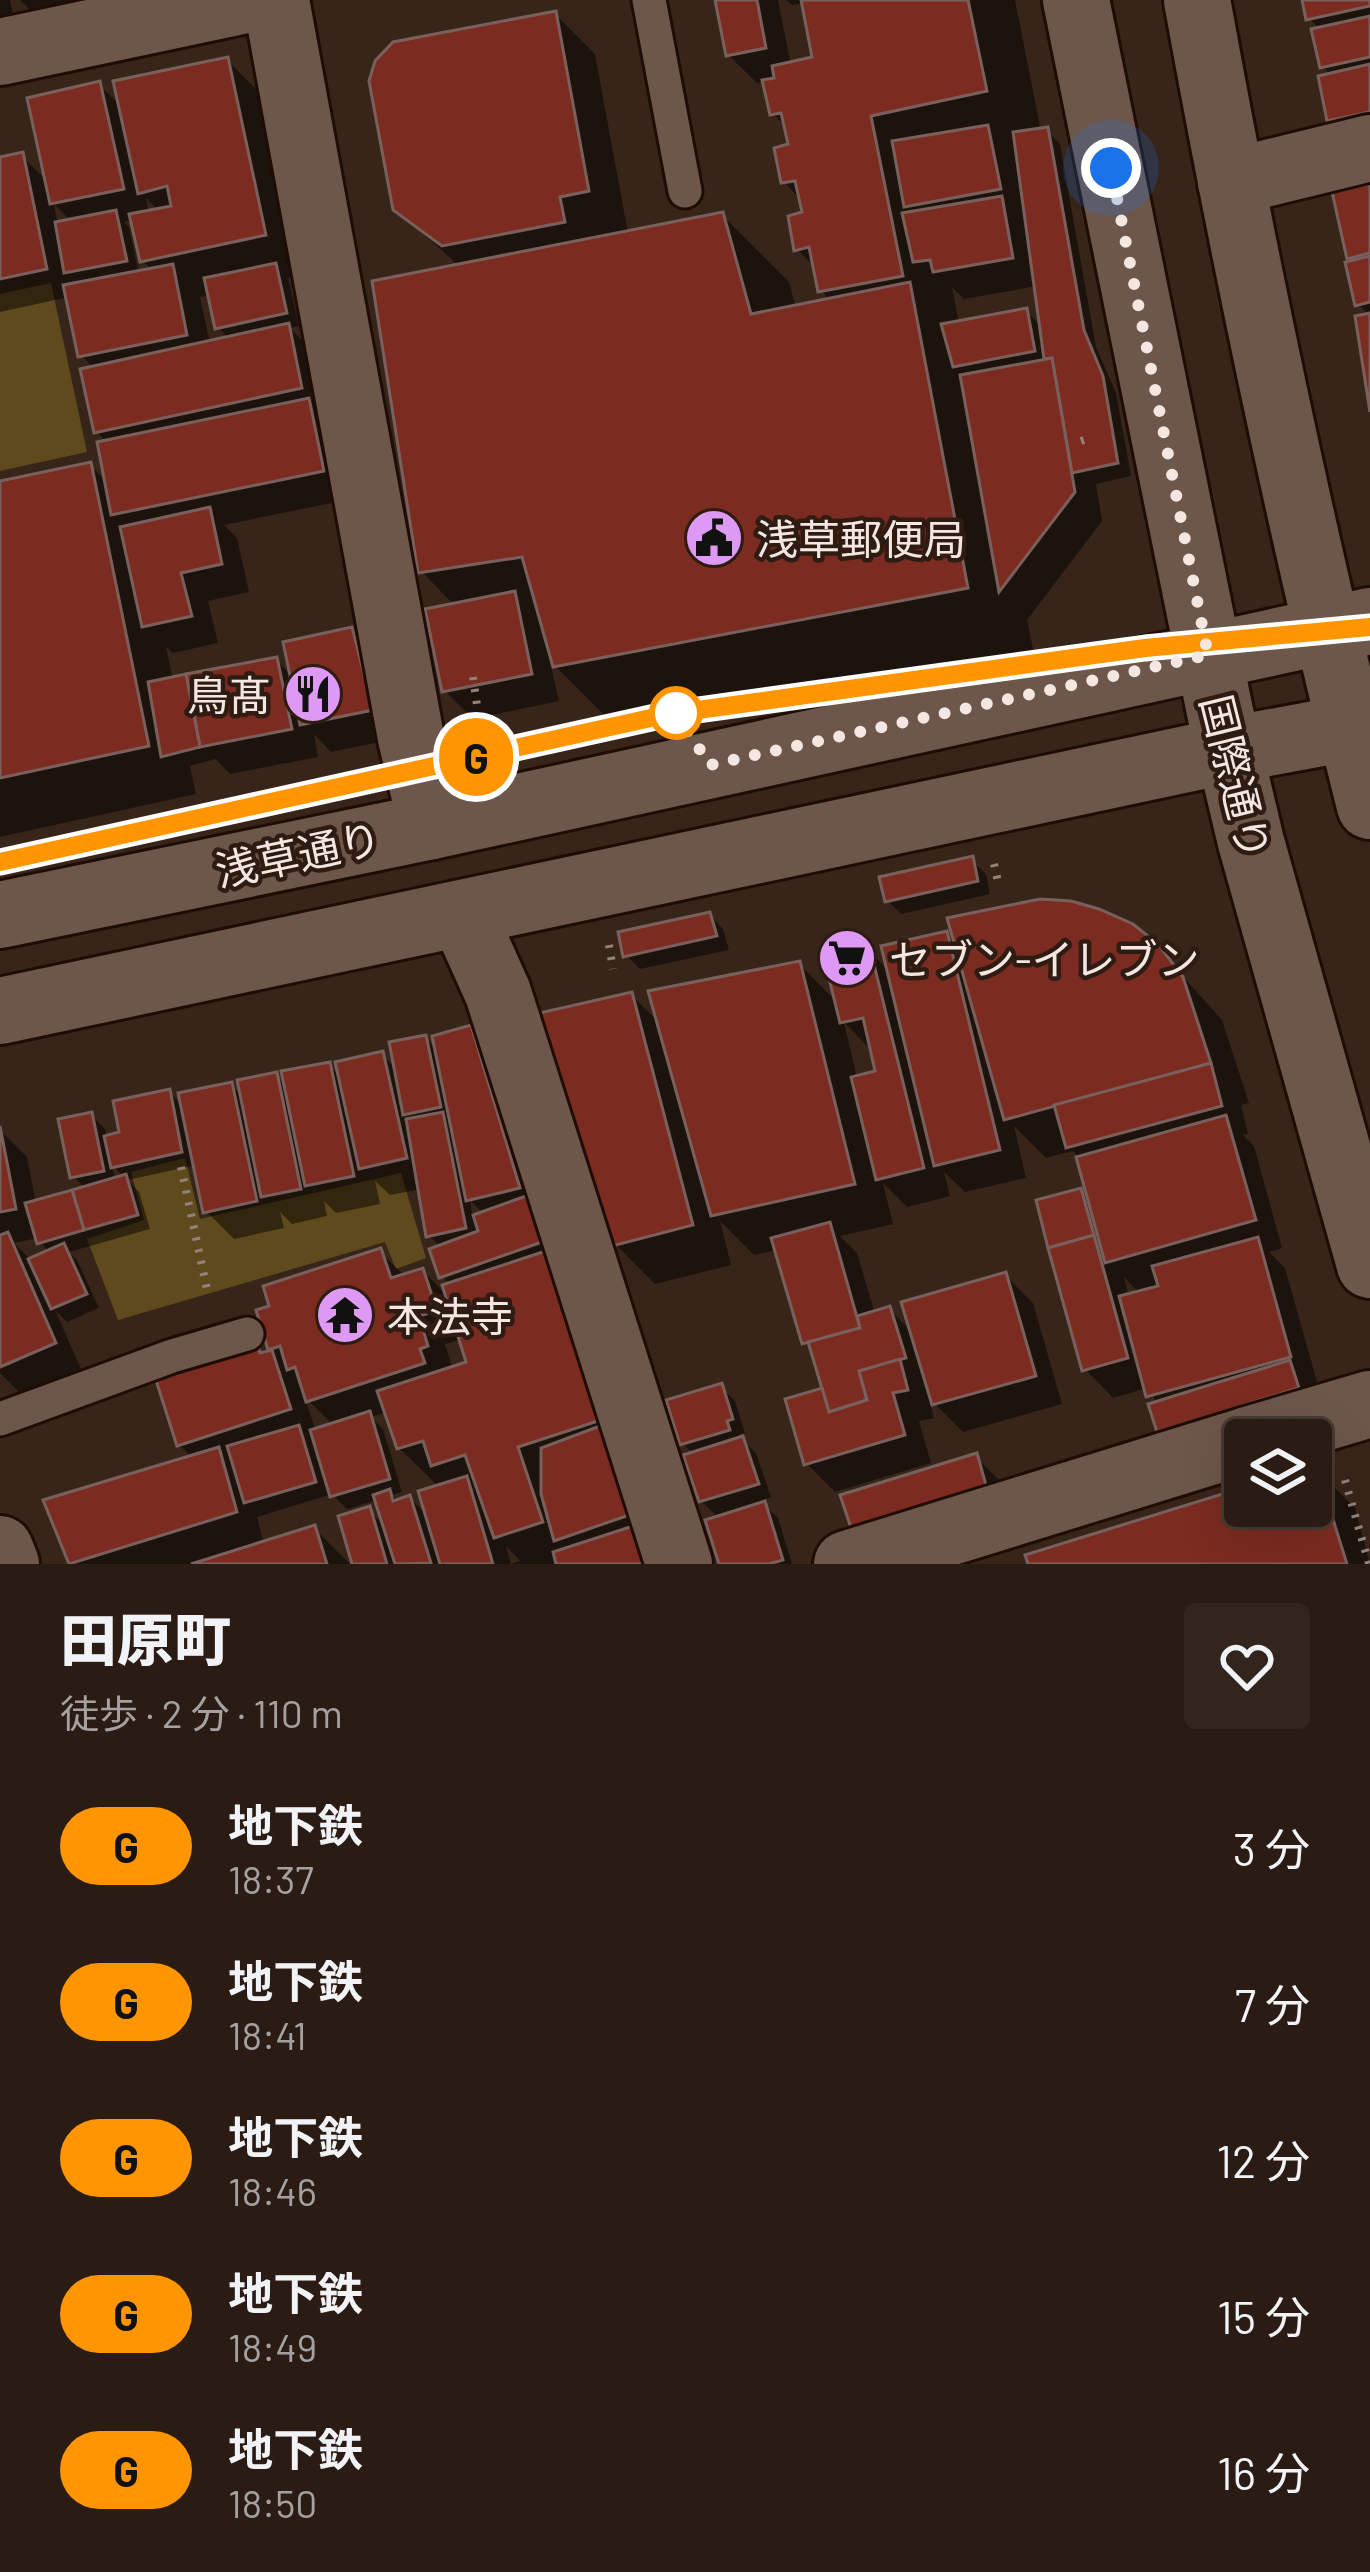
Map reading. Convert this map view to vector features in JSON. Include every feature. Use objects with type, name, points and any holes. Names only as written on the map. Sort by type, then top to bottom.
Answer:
[{"type":"main road","points":[[0,52],[246,0]]},
{"type":"main road","points":[[276,0],[411,738],[432,826]]},
{"type":"main road","name":"国際通り","points":[[1076,0],[1229,750],[1370,1265]]},
{"type":"main road","points":[[1197,0],[1231,182],[1348,625],[1370,806]]},
{"type":"main road","points":[[1231,182],[1370,148]]},
{"type":"main road","name":"浅草通り","points":[[0,915],[432,826],[1348,625]]},
{"type":"main road","points":[[0,1010],[1360,726]]},
{"type":"main road","points":[[463,915],[498,993],[680,1564]]},
{"type":"main road","points":[[1317,1419],[1348,1410]]},
{"type":"main road","points":[[847,1564],[1224,1447]]},
{"type":"main road","points":[[0,1549],[6,1564]]},
{"type":"lane","points":[[649,0],[685,191]]},
{"type":"lane","points":[[0,1419],[233,1338]]},
{"type":"path","points":[[473,676],[480,718]]},
{"type":"path","points":[[181,1167],[233,1338]]},
{"type":"path","points":[[1348,1410],[1370,1564]]},
{"type":"shaded area","points":[[51,283],[87,452],[0,471],[0,294]]},
{"type":"shaded area","points":[[185,1158],[200,1219],[401,1173],[426,1258],[396,1269],[385,1242],[118,1320],[87,1239],[144,1220],[131,1172]]},
{"type":"building","points":[[715,0],[757,0],[766,48],[726,56]]},
{"type":"building","points":[[801,0],[968,0],[987,91],[871,116],[903,276],[818,292],[809,247],[794,251],[788,216],[802,212],[795,181],[781,183],[774,148],[788,144],[781,113],[770,115],[762,80],[774,78],[772,66],[812,57]]},
{"type":"building","points":[[1302,0],[1370,0],[1370,6],[1306,20]]},
{"type":"building","points":[[556,11],[589,191],[560,197],[565,222],[442,246],[393,210],[369,81],[375,61],[393,42]]},
{"type":"building","points":[[1370,16],[1370,57],[1320,68],[1311,29]]},
{"type":"building","points":[[228,57],[266,235],[140,262],[129,214],[171,206],[167,186],[138,194],[113,81]]},
{"type":"building","points":[[1370,64],[1370,112],[1327,121],[1318,76]]},
{"type":"building","points":[[100,81],[124,189],[50,204],[27,98]]},
{"type":"building","points":[[988,125],[1001,189],[904,207],[892,141]]},
{"type":"building","points":[[1048,127],[1084,330],[1103,376],[1118,463],[1072,473],[1052,358],[1044,359],[1013,132]]},
{"type":"building","points":[[23,152],[47,269],[0,279],[0,157]]},
{"type":"building","points":[[1370,184],[1370,253],[1347,259],[1332,192]]},
{"type":"building","points":[[1002,196],[1013,258],[933,272],[930,260],[913,262],[902,213]]},
{"type":"building","points":[[116,210],[127,261],[64,273],[55,222]]},
{"type":"building","name":"浅草郵便局","points":[[723,212],[751,314],[910,282],[968,588],[553,667],[522,557],[418,573],[372,281]]},
{"type":"building","points":[[1370,256],[1370,302],[1355,306],[1345,262]]},
{"type":"building","points":[[276,263],[287,313],[215,329],[204,278]]},
{"type":"building","points":[[173,264],[187,335],[78,357],[63,285]]},
{"type":"building","points":[[1027,308],[1035,351],[953,367],[941,324]]},
{"type":"building","points":[[1370,313],[1370,412],[1355,316]]},
{"type":"building","points":[[289,323],[302,388],[94,433],[80,369]]},
{"type":"building","points":[[1052,358],[1075,492],[999,592],[960,375]]},
{"type":"building","points":[[309,398],[324,471],[111,515],[97,442]]},
{"type":"building","points":[[91,462],[149,746],[0,778],[0,481]]},
{"type":"building","points":[[210,507],[222,564],[181,573],[192,616],[142,627],[120,527]]},
{"type":"building","points":[[515,591],[532,674],[442,692],[425,609]]},
{"type":"building","points":[[352,627],[373,710],[300,725],[283,642]]},
{"type":"building","points":[[277,657],[292,729],[200,747],[186,674]]},
{"type":"building","points":[[186,674],[200,747],[161,757],[148,682]]},
{"type":"building","points":[[973,856],[978,881],[885,902],[879,877]]},
{"type":"building","points":[[1040,899],[1099,909],[1133,924],[1158,944],[1183,977],[1211,1063],[1004,1120],[947,918]]},
{"type":"building","points":[[710,912],[717,936],[623,957],[618,932]]},
{"type":"building","points":[[947,931],[1000,1150],[934,1166],[881,946]]},
{"type":"building","points":[[870,948],[924,1168],[876,1180],[851,1077],[875,1071],[863,1018],[840,1023],[824,958]]},
{"type":"building","points":[[800,961],[855,1184],[711,1216],[648,991]]},
{"type":"building","points":[[632,992],[693,1225],[612,1246],[535,1014]]},
{"type":"building","points":[[471,1025],[520,1188],[466,1201],[432,1036]]},
{"type":"building","points":[[426,1035],[441,1107],[403,1115],[389,1042]]},
{"type":"building","points":[[383,1051],[407,1158],[359,1169],[335,1062]]},
{"type":"building","points":[[330,1062],[354,1176],[305,1186],[281,1071]]},
{"type":"building","points":[[1211,1063],[1222,1106],[1066,1148],[1054,1105]]},
{"type":"building","points":[[277,1072],[301,1189],[261,1197],[237,1080]]},
{"type":"building","points":[[232,1082],[257,1201],[203,1213],[178,1093]]},
{"type":"building","points":[[170,1089],[182,1152],[111,1168],[104,1136],[119,1132],[113,1101]]},
{"type":"building","points":[[92,1112],[104,1171],[70,1178],[58,1119]]},
{"type":"building","points":[[443,1112],[466,1228],[426,1237],[406,1119]]},
{"type":"building","points":[[1226,1115],[1256,1220],[1105,1263],[1076,1157]]},
{"type":"building","points":[[0,1126],[16,1209],[0,1212]]},
{"type":"building","points":[[126,1174],[138,1215],[84,1230],[72,1190]]},
{"type":"building","points":[[1081,1188],[1094,1235],[1048,1248],[1036,1200]]},
{"type":"building","points":[[72,1190],[84,1230],[37,1244],[25,1203]]},
{"type":"building","points":[[526,1196],[542,1242],[439,1278],[429,1249],[478,1231],[473,1215]]},
{"type":"building","points":[[830,1222],[860,1328],[802,1344],[771,1238]]},
{"type":"building","points":[[8,1232],[56,1343],[0,1367],[0,1235]]},
{"type":"building","points":[[1094,1235],[1128,1358],[1082,1371],[1048,1248]]},
{"type":"building","points":[[1258,1237],[1291,1357],[1146,1397],[1119,1296],[1158,1286],[1152,1266]]},
{"type":"building","points":[[64,1243],[87,1294],[51,1309],[28,1259]]},
{"type":"building","points":[[381,1248],[391,1278],[423,1268],[437,1311],[419,1316],[428,1346],[420,1349],[425,1363],[306,1402],[295,1367],[287,1370],[280,1346],[268,1350],[256,1310],[269,1306],[263,1286]]},
{"type":"building","points":[[546,1251],[601,1420],[518,1447],[543,1522],[494,1538],[465,1455],[431,1466],[423,1441],[397,1449],[377,1391],[466,1362],[442,1285]]},
{"type":"building","points":[[1006,1272],[1036,1376],[932,1405],[901,1302]]},
{"type":"building","points":[[890,1306],[906,1358],[859,1371],[867,1400],[829,1412],[808,1342],[860,1328],[857,1316]]},
{"type":"building","points":[[257,1342],[260,1353],[272,1350],[291,1409],[177,1446],[154,1374]]},
{"type":"building","points":[[900,1359],[908,1390],[893,1393],[905,1435],[804,1465],[785,1399],[822,1388],[829,1412],[867,1400],[859,1371]]},
{"type":"building","points":[[1290,1360],[1299,1388],[1157,1432],[1148,1404]]},
{"type":"building","points":[[722,1383],[733,1419],[727,1421],[730,1430],[680,1445],[666,1400]]},
{"type":"building","points":[[370,1411],[390,1479],[330,1497],[310,1430]]},
{"type":"building","points":[[299,1425],[316,1482],[244,1503],[227,1446]]},
{"type":"building","points":[[600,1426],[632,1514],[554,1541],[541,1494],[541,1448]]},
{"type":"building","points":[[743,1436],[759,1484],[699,1502],[683,1455]]},
{"type":"building","points":[[219,1447],[237,1512],[69,1564],[43,1500]]},
{"type":"building","points":[[977,1453],[989,1496],[854,1537],[840,1495]]},
{"type":"building","points":[[467,1476],[493,1564],[440,1564],[418,1491]]},
{"type":"building","points":[[390,1489],[393,1501],[410,1495],[431,1563],[395,1564],[373,1495]]},
{"type":"building","points":[[1224,1493],[1224,1527],[1332,1527],[1332,1516],[1347,1564],[1028,1564],[1025,1555]]},
{"type":"building","points":[[765,1501],[783,1560],[719,1564],[705,1520]]},
{"type":"building","points":[[370,1506],[387,1564],[352,1564],[338,1516]]},
{"type":"building","points":[[315,1525],[327,1564],[191,1564]]},
{"type":"building","points":[[636,1525],[649,1564],[556,1564],[553,1552]]},
{"type":"metro line","name":"G","points":[[0,862],[669,714],[1145,648],[1370,627]]},
{"type":"place","name":"浅草郵便局","points":[[714,538]]},
{"type":"place","name":"鳥髙","points":[[313,694]]},
{"type":"place","name":"セブン-イレブン","points":[[847,958]]},
{"type":"place","name":"本法寺","points":[[345,1315]]},
{"type":"route","points":[[676,713],[710,765],[1208,655],[1111,168]]}]
